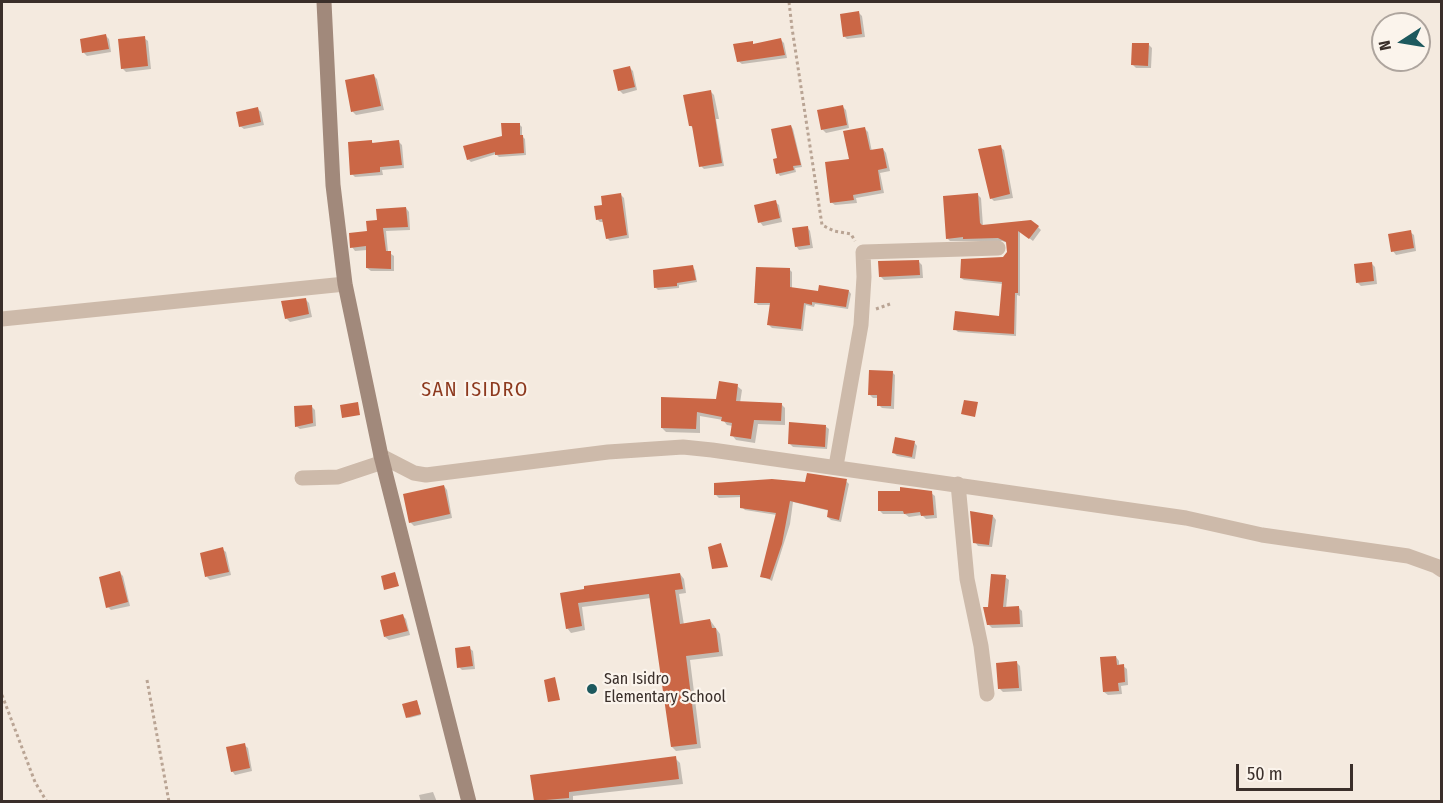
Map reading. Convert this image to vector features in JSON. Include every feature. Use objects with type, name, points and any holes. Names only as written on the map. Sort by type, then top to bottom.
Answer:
[{"type":"street","points":[[324,2],[333,185],[345,284],[382,459],[469,801]]},
{"type":"street","points":[[836,466],[861,325],[863,252],[998,249]]},
{"type":"street","points":[[2,319],[345,284]]},
{"type":"street","points":[[302,478],[338,477],[382,459],[426,476],[608,452],[683,447],[836,466],[1175,516],[1262,535],[1407,556],[1442,570]]},
{"type":"street","points":[[958,484],[965,568],[981,646],[987,694]]},
{"type":"path","points":[[789,2],[822,225],[834,231],[851,234],[863,252]]},
{"type":"path","points":[[147,680],[169,801]]},
{"type":"path","points":[[2,695],[35,782],[47,801]]},
{"type":"building","points":[[859,11],[862,34],[843,37],[840,14]]},
{"type":"building","points":[[106,34],[109,49],[82,53],[80,39]]},
{"type":"building","points":[[145,36],[148,66],[121,69],[118,39]]},
{"type":"building","points":[[781,38],[785,55],[737,62],[733,44],[753,41],[753,44]]},
{"type":"building","points":[[1132,43],[1149,43],[1148,66],[1131,65]]},
{"type":"building","points":[[630,66],[635,87],[618,91],[613,70]]},
{"type":"building","points":[[374,74],[381,106],[351,112],[345,80]]},
{"type":"building","points":[[711,90],[722,163],[699,167],[692,126],[689,126],[683,95]]},
{"type":"building","points":[[843,105],[847,125],[821,130],[817,110]]},
{"type":"building","points":[[258,107],[261,122],[239,127],[236,112]]},
{"type":"building","points":[[501,123],[520,123],[524,153],[495,155],[495,152],[467,160],[463,146],[502,136]]},
{"type":"building","points":[[791,125],[801,165],[793,166],[794,170],[776,174],[773,159],[777,158],[771,129]]},
{"type":"building","points":[[865,127],[870,150],[883,148],[887,168],[878,170],[881,190],[853,195],[854,200],[830,203],[825,162],[849,159],[843,131]]},
{"type":"building","points":[[372,140],[372,143],[399,140],[402,165],[380,167],[380,172],[350,175],[348,142]]},
{"type":"building","points":[[1001,145],[1010,194],[990,199],[978,149]]},
{"type":"building","points":[[621,193],[627,235],[606,239],[602,219],[596,220],[594,206],[602,205],[601,196]]},
{"type":"building","points":[[978,193],[982,225],[1031,220],[1039,226],[1029,239],[1018,231],[1018,293],[1015,293],[1014,334],[953,330],[955,311],[999,316],[1002,282],[960,278],[961,259],[1003,257],[1007,252],[1006,242],[998,238],[946,239],[943,196]]},
{"type":"building","points":[[776,200],[780,218],[758,223],[754,205]]},
{"type":"building","points":[[406,207],[408,227],[383,228],[386,251],[391,251],[391,269],[366,268],[366,246],[350,248],[349,233],[367,231],[366,221],[377,220],[376,209]]},
{"type":"building","points":[[808,226],[810,245],[795,247],[792,228]]},
{"type":"building","points":[[1411,230],[1414,248],[1391,252],[1388,234]]},
{"type":"building","points":[[919,260],[920,275],[879,277],[878,261]]},
{"type":"building","points":[[1372,262],[1374,281],[1356,283],[1354,264]]},
{"type":"building","points":[[693,265],[696,280],[677,283],[677,286],[654,288],[653,270]]},
{"type":"building","points":[[756,267],[790,268],[790,287],[818,291],[819,285],[849,290],[846,307],[804,303],[801,329],[767,325],[770,303],[754,303]]},
{"type":"building","points":[[306,298],[309,314],[285,319],[281,301]]},
{"type":"building","points":[[869,370],[893,371],[891,406],[877,406],[877,395],[868,395]]},
{"type":"building","points":[[719,381],[738,384],[736,401],[782,403],[781,421],[754,420],[751,439],[730,436],[732,423],[721,421],[722,417],[697,412],[696,429],[661,428],[661,397],[716,399]]},
{"type":"building","points":[[964,400],[978,402],[975,417],[961,414]]},
{"type":"building","points":[[358,402],[360,415],[342,418],[340,405]]},
{"type":"building","points":[[312,405],[313,423],[295,427],[294,406]]},
{"type":"building","points":[[789,422],[826,425],[825,447],[788,444]]},
{"type":"building","points":[[895,437],[915,441],[912,457],[892,453]]},
{"type":"building","points":[[807,473],[847,479],[839,520],[827,517],[828,510],[790,501],[782,544],[770,579],[760,577],[776,513],[740,508],[740,495],[714,495],[714,483],[772,479],[805,482]]},
{"type":"building","points":[[444,485],[450,514],[409,523],[403,494]]},
{"type":"building","points":[[900,487],[932,491],[934,515],[921,516],[920,512],[904,514],[903,511],[878,511],[878,491],[900,491]]},
{"type":"building","points":[[970,511],[993,515],[989,545],[973,543]]},
{"type":"building","points":[[721,543],[728,567],[712,569],[708,547]]},
{"type":"building","points":[[223,547],[229,572],[205,577],[200,553]]},
{"type":"building","points":[[120,571],[128,602],[106,608],[99,577]]},
{"type":"building","points":[[395,572],[399,586],[384,590],[381,576]]},
{"type":"building","points":[[680,573],[683,589],[675,590],[680,624],[710,619],[712,628],[716,628],[719,652],[686,656],[697,744],[671,747],[649,594],[578,603],[582,626],[566,629],[560,593],[584,589],[584,586]]},
{"type":"building","points":[[991,574],[1006,575],[1003,607],[1019,606],[1020,624],[987,625],[983,607],[988,607]]},
{"type":"building","points":[[403,614],[408,631],[384,637],[380,620]]},
{"type":"building","points":[[470,646],[473,666],[457,668],[455,648]]},
{"type":"building","points":[[1116,656],[1117,665],[1124,664],[1125,682],[1118,683],[1119,691],[1103,692],[1100,657]]},
{"type":"building","points":[[1017,661],[1019,688],[998,689],[996,663]]},
{"type":"building","points":[[555,677],[560,700],[548,702],[544,680]]},
{"type":"building","points":[[417,700],[421,714],[406,718],[402,704]]},
{"type":"building","points":[[245,743],[250,768],[231,772],[226,747]]},
{"type":"building","points":[[676,756],[679,779],[569,792],[569,798],[534,801],[530,775]]},
{"type":"place","name":"San Isidro Elementary School","points":[[592,689]]},
{"type":"district","name":"SAN ISIDRO","points":[[475,390]]}]
